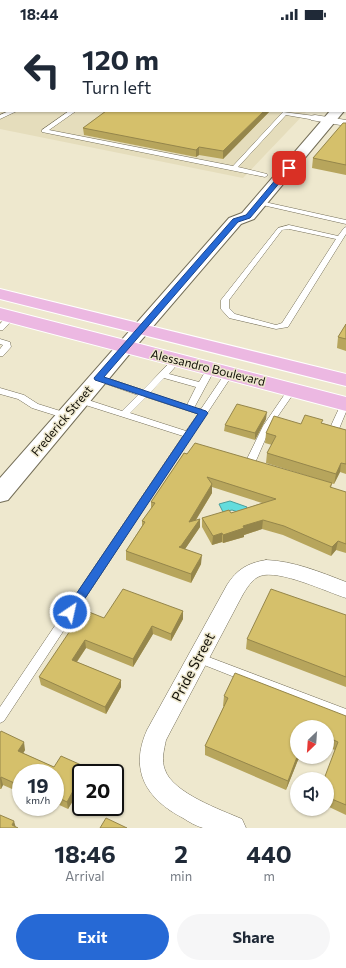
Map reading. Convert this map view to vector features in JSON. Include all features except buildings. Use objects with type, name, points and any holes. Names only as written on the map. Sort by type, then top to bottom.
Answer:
[{"type":"main road","name":"Frederick Street","points":[[235,221],[232,213],[281,157],[326,115]]},
{"type":"main road","name":"Frederick Street","points":[[0,494],[140,329],[235,221],[248,216],[260,203],[326,115]]},
{"type":"main road","points":[[260,203],[255,198],[283,164],[284,160],[281,157]]},
{"type":"main road","name":"Alessandro Boulevard","points":[[0,294],[346,380]]},
{"type":"main road","name":"Alessandro Boulevard","points":[[4,320],[177,360],[214,376],[292,390],[346,404]]},
{"type":"street","points":[[326,115],[346,123]]},
{"type":"street","name":"Pride Street","points":[[233,828],[179,803],[166,792],[154,774],[151,762],[152,746],[237,586],[247,574],[264,568],[279,568],[346,590]]},
{"type":"lane","points":[[0,117],[12,112]]},
{"type":"lane","points":[[72,112],[44,132],[265,175]]},
{"type":"lane","points":[[234,168],[287,112],[326,115]]},
{"type":"lane","points":[[260,203],[346,222]]},
{"type":"lane","points":[[340,238],[289,227],[280,229],[225,300],[225,309],[232,316],[276,327],[285,325],[346,229]]},
{"type":"lane","points":[[0,341],[7,344],[7,347],[0,354]]},
{"type":"lane","points":[[124,414],[177,360]]},
{"type":"lane","points":[[163,375],[181,381],[214,376]]},
{"type":"lane","points":[[189,409],[214,376]]},
{"type":"lane","points":[[0,717],[188,441],[203,413],[214,376]]},
{"type":"lane","points":[[98,378],[203,413]]},
{"type":"lane","points":[[250,463],[267,426],[292,390]]},
{"type":"lane","points":[[0,391],[21,398],[35,406],[73,408],[124,414],[188,441]]},
{"type":"lane","points":[[346,404],[334,430],[346,434]]},
{"type":"lane","points":[[198,658],[346,715]]},
{"type":"shaded area","points":[[0,112],[306,112],[243,178],[0,129]]},
{"type":"water","points":[[230,501],[247,507],[244,514],[232,510],[223,512],[219,504]]},
{"type":"route","points":[[70,612],[203,413],[98,378],[235,221],[248,216],[289,168]]}]
